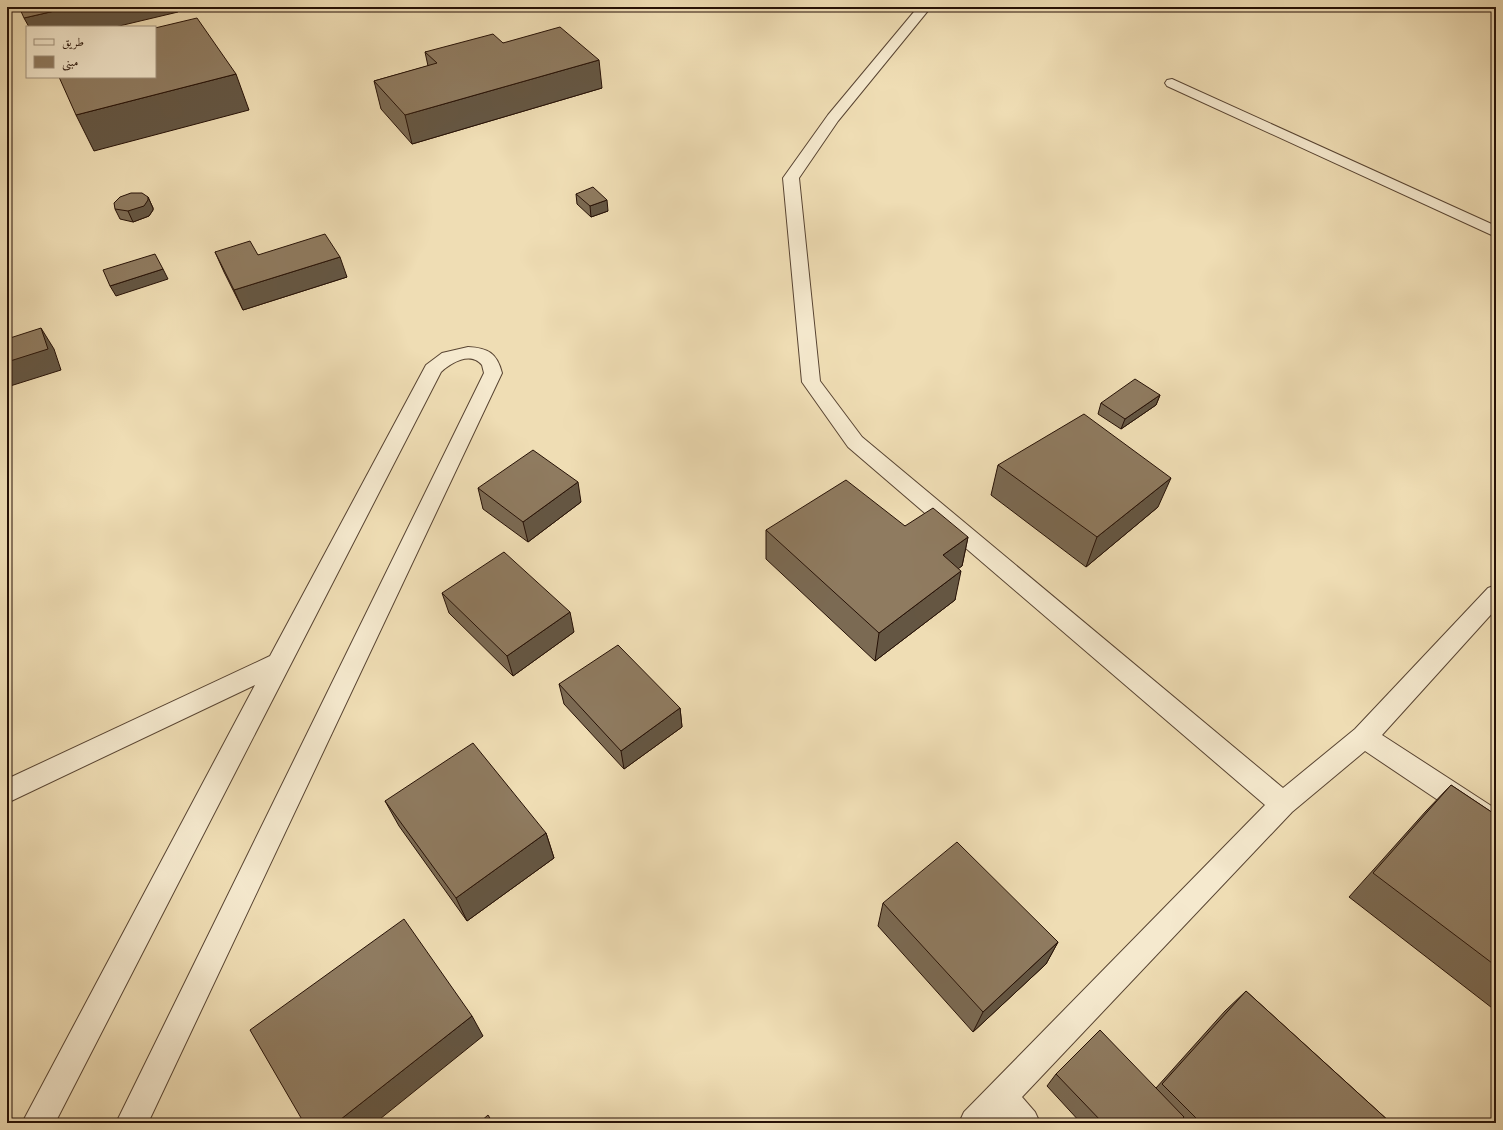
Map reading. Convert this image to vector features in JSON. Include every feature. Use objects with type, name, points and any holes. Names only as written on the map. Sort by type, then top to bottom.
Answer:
[{"type":"street","points":[[925,7],[833,118],[791,178],[811,382],[855,442],[1283,804]]},
{"type":"street","points":[[1172,83],[1496,232]]},
{"type":"street","points":[[38,1123],[433,369],[442,360],[455,354],[475,353],[490,360],[492,373],[132,1123]]},
{"type":"street","points":[[975,1123],[1283,804],[1364,737],[1496,594]]},
{"type":"street","points":[[7,791],[279,663]]},
{"type":"street","points":[[1364,737],[1496,824]]},
{"type":"street","points":[[1000,1097],[1024,1123]]},
{"type":"building","points":[[19,7],[72,7],[24,18]]},
{"type":"building","points":[[197,18],[236,74],[76,115],[59,78],[156,78],[156,28]]},
{"type":"building","points":[[560,27],[599,60],[405,115],[374,81],[437,63],[425,52],[493,34],[503,43]]},
{"type":"building","points":[[593,187],[607,200],[590,206],[576,194]]},
{"type":"building","points":[[131,193],[142,193],[148,197],[148,200],[144,206],[128,211],[115,209],[114,203],[120,197]]},
{"type":"building","points":[[325,234],[340,257],[234,290],[215,252],[250,241],[258,255]]},
{"type":"building","points":[[155,254],[163,269],[110,286],[103,270]]},
{"type":"building","points":[[41,328],[48,349],[7,362],[7,339]]},
{"type":"building","points":[[1135,379],[1160,395],[1125,419],[1101,403]]},
{"type":"building","points":[[1084,414],[1171,478],[1097,537],[998,465]]},
{"type":"building","points":[[533,450],[578,482],[523,522],[478,488]]},
{"type":"building","points":[[846,480],[905,526],[933,508],[968,537],[943,555],[961,571],[879,633],[766,530]]},
{"type":"building","points":[[504,552],[570,612],[507,656],[442,593]]},
{"type":"building","points":[[618,645],[680,708],[621,751],[559,684]]},
{"type":"building","points":[[473,743],[546,833],[456,898],[385,801]]},
{"type":"building","points":[[1451,785],[1496,815],[1496,966],[1373,873]]},
{"type":"building","points":[[957,842],[1058,942],[983,1012],[883,903]]},
{"type":"building","points":[[404,919],[472,1016],[336,1123],[304,1123],[250,1030]]},
{"type":"building","points":[[1246,991],[1391,1123],[1201,1123],[1162,1084]]},
{"type":"building","points":[[1100,1030],[1184,1117],[1178,1123],[1103,1123],[1056,1074]]},
{"type":"building","points":[[488,1115],[493,1123],[479,1123]]}]
